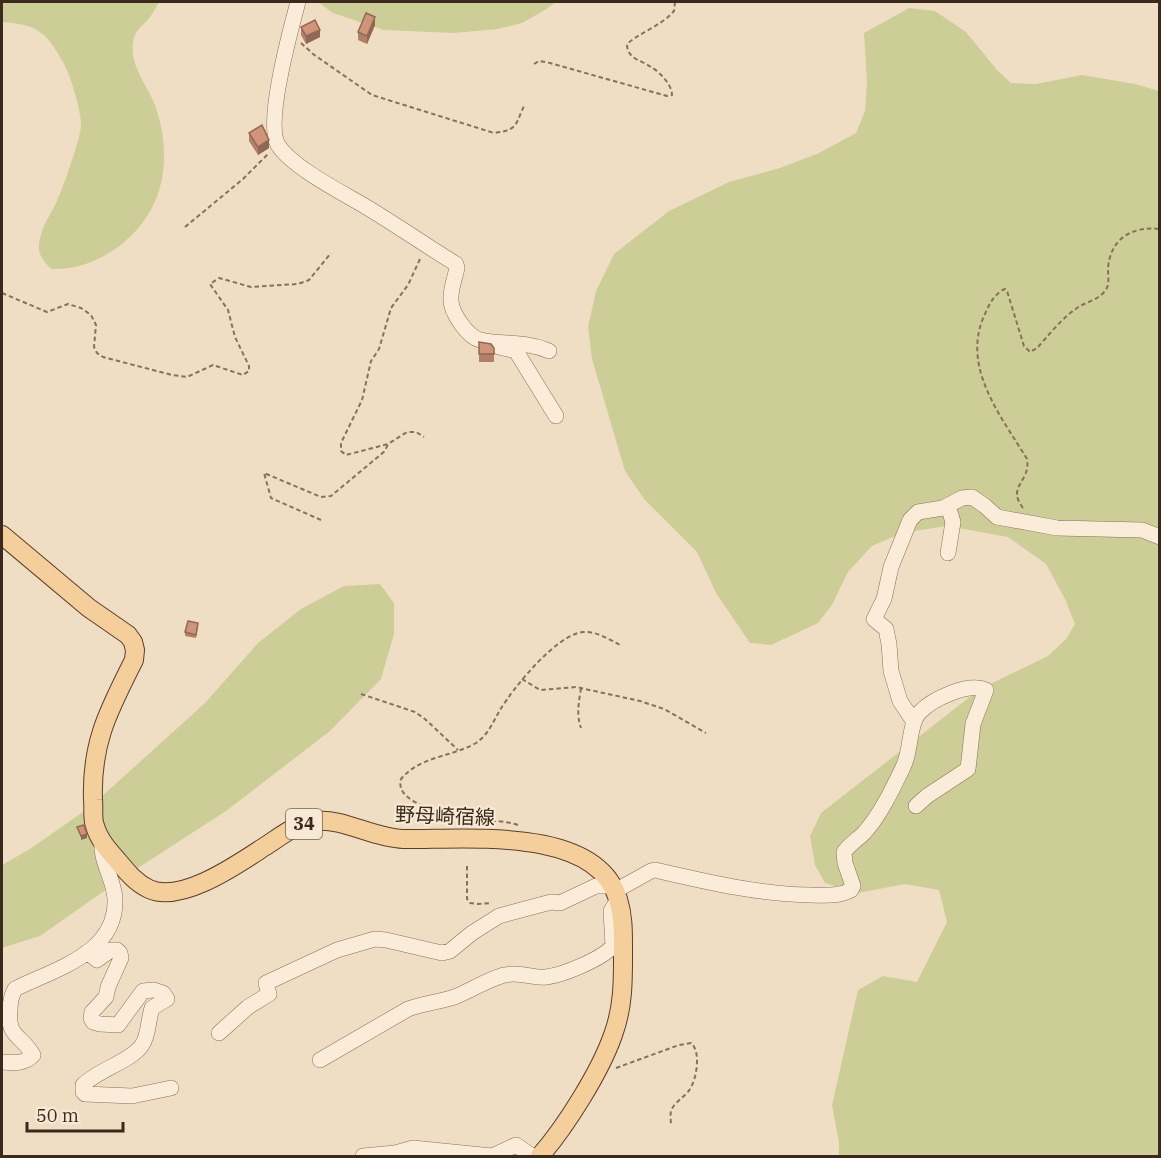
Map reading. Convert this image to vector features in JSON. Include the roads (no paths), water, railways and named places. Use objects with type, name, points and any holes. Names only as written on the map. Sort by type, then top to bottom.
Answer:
[{"type":"main road","name":"野母崎宿線","points":[[2,535],[89,608],[128,635],[133,642],[134,660],[103,724],[95,755],[94,825],[108,850],[137,881],[148,889],[162,892],[180,891],[210,879],[290,830],[317,821],[400,838],[487,838],[540,843],[574,855],[600,870],[615,892]]},
{"type":"main road","points":[[540,1156],[567,1121],[610,1043],[622,1005],[624,987],[622,921],[615,892]]},
{"type":"street","points":[[298,2],[280,79],[276,118],[278,144],[292,159],[322,182],[456,264],[450,299],[459,321],[484,344],[516,351],[556,416]]},
{"type":"street","points":[[477,339],[535,345],[549,351]]},
{"type":"street","points":[[914,722],[900,701],[891,671],[886,629],[874,619],[884,599],[891,567],[910,520],[918,512],[948,506],[962,498],[972,497],[997,517],[1057,528],[1142,530],[1160,537]]},
{"type":"street","points":[[948,506],[953,522],[948,552]]},
{"type":"street","points":[[219,1033],[248,1006],[269,994],[266,983],[337,950],[375,939],[442,953],[457,947],[472,933],[499,916],[551,902],[560,903],[596,886],[615,892],[655,870],[705,883],[781,894],[839,895],[851,890],[853,886],[845,863],[844,852],[865,832],[905,763],[914,722],[928,705],[951,693],[975,688],[986,690],[973,724],[968,769],[916,806]]},
{"type":"street","points":[[2,1062],[26,1061],[33,1054],[12,1031],[9,1023],[11,995],[15,989],[66,966],[87,952],[106,933],[112,922],[113,883],[103,858],[102,841]]},
{"type":"street","points":[[320,1060],[422,1004],[458,995],[480,983],[506,975],[517,973],[544,978],[565,972],[601,956],[613,946],[611,911],[615,892]]},
{"type":"street","points":[[87,952],[97,960],[111,950],[117,950],[121,958],[106,997],[92,1012],[93,1022],[118,1025],[143,992],[154,990],[163,993],[167,999],[152,1008],[142,1047],[86,1081],[82,1087],[83,1092],[132,1096],[171,1088]]},
{"type":"street","points":[[363,1156],[395,1153],[413,1148],[492,1156],[516,1145],[532,1156]]}]
